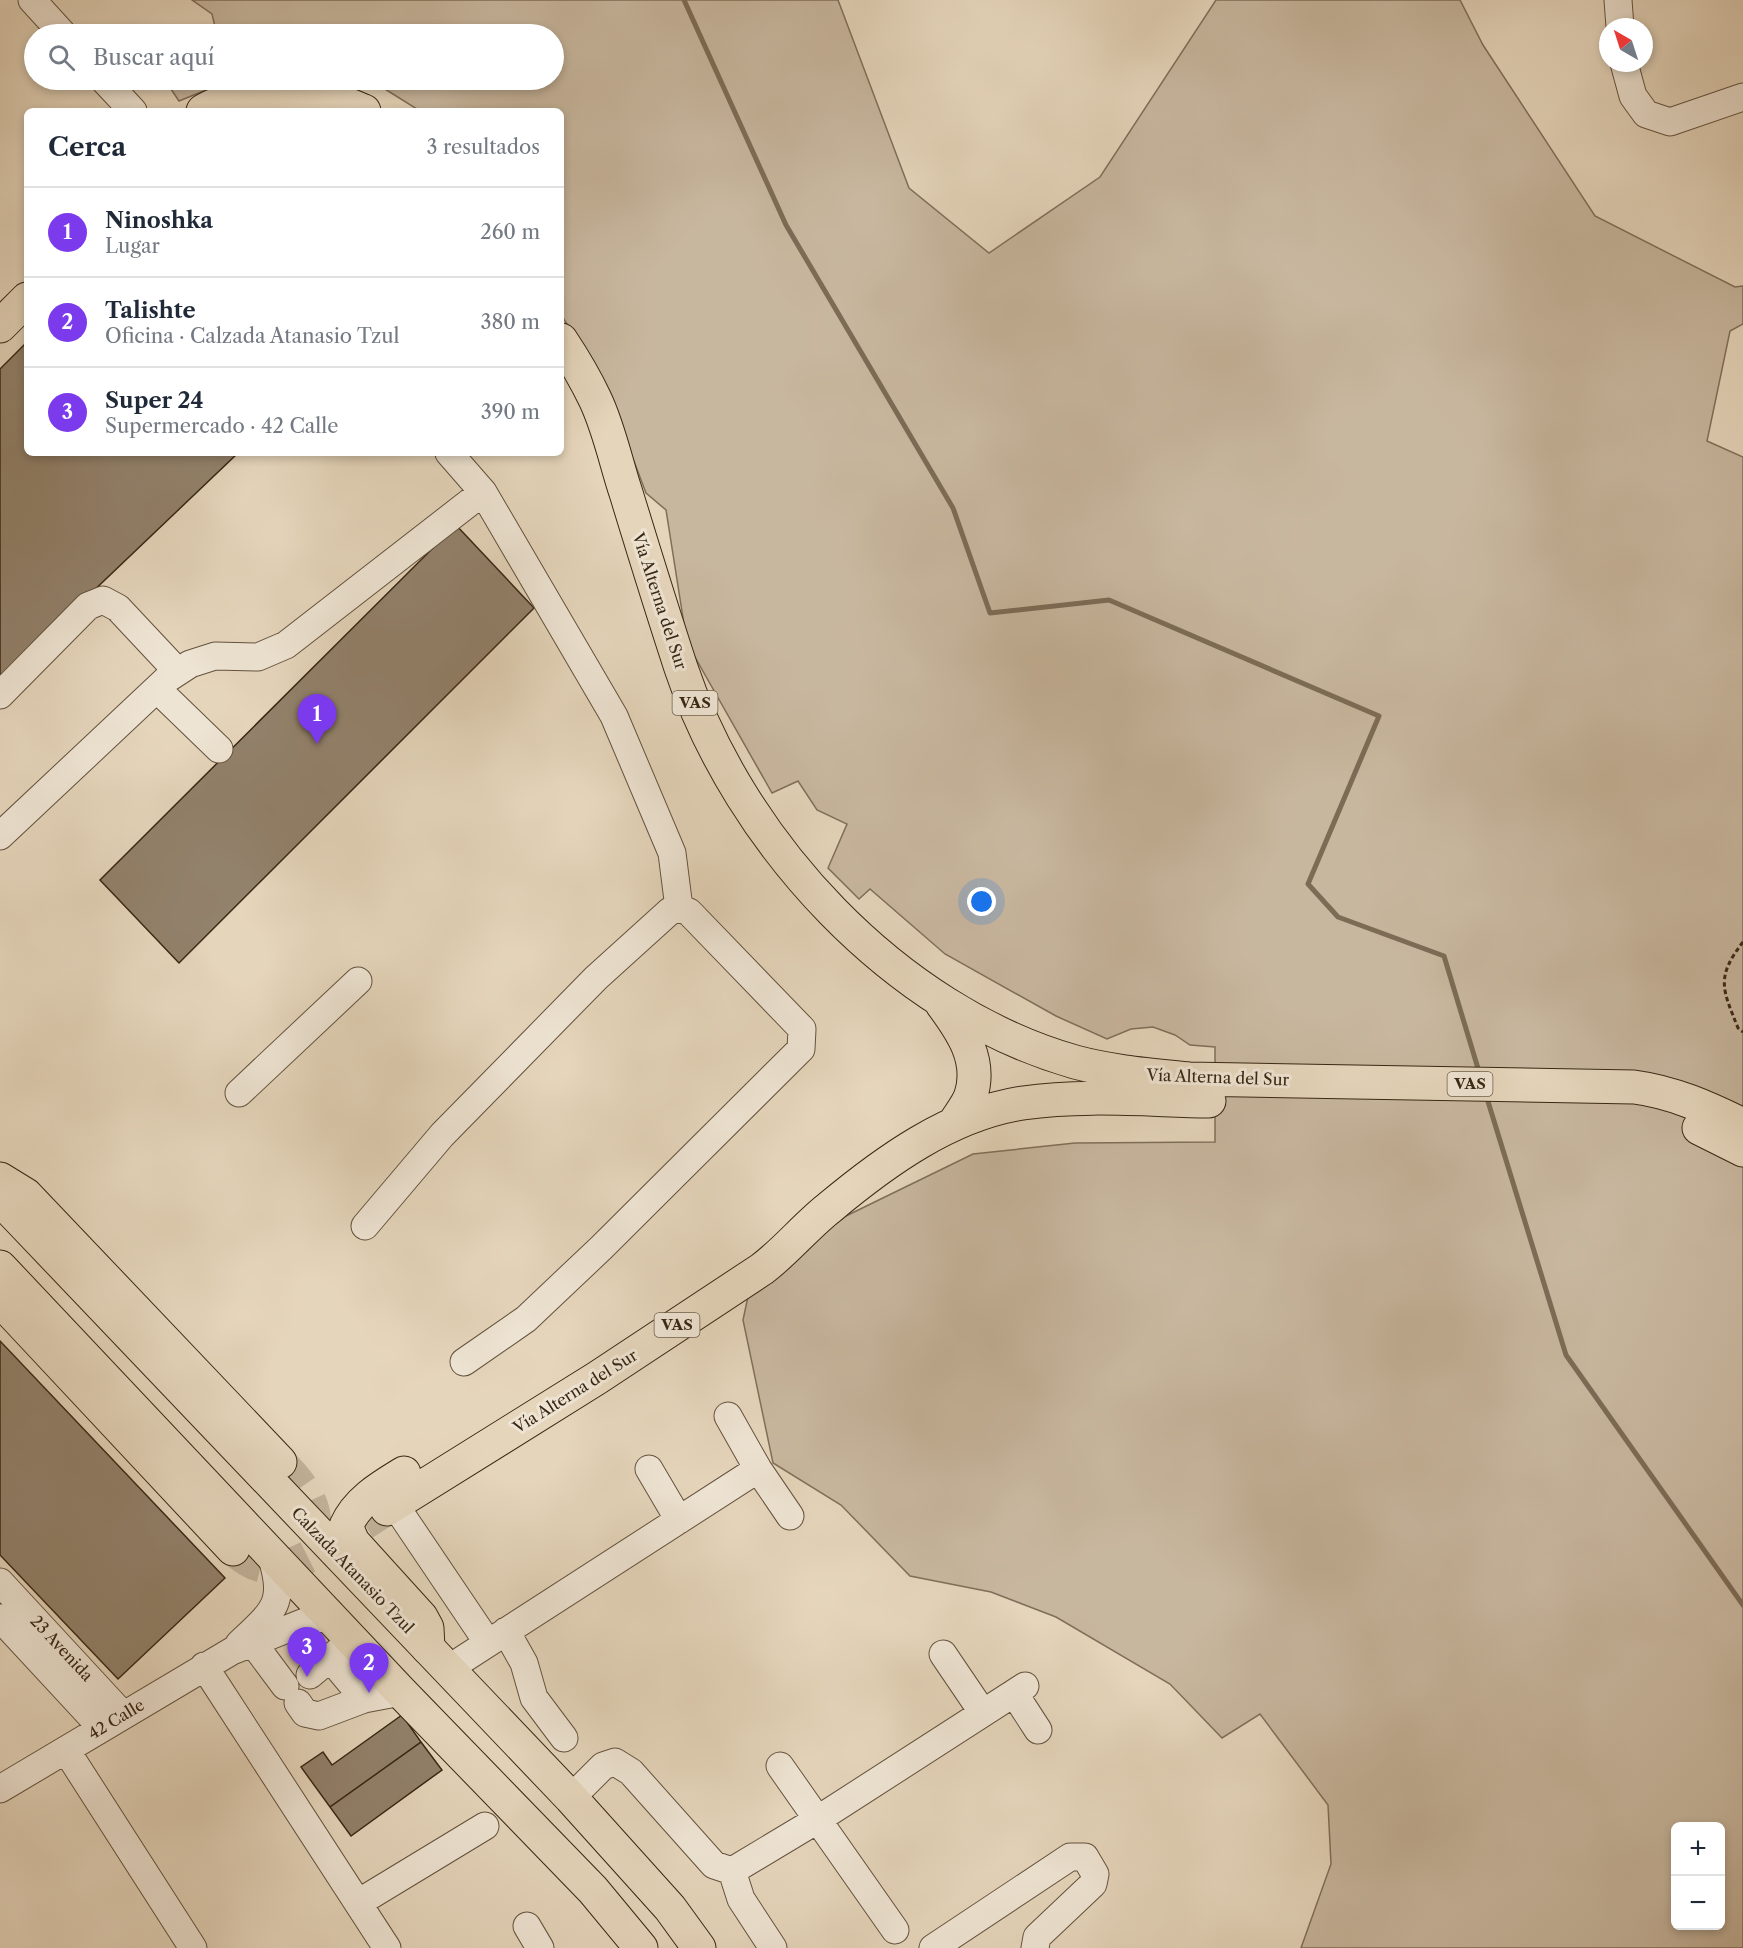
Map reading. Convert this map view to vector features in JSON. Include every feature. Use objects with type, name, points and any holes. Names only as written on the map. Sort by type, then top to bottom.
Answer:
[{"type":"main road","points":[[207,108],[257,94],[286,93],[323,95],[356,108]]},
{"type":"main road","points":[[0,326],[24,302]]},
{"type":"main road","name":"Vía Alterna del Sur","points":[[564,344],[596,400],[682,671],[704,726],[730,778],[761,826],[821,898],[867,943],[939,1000],[979,1023],[1017,1041],[1076,1062],[1134,1074],[1191,1090]]},
{"type":"main road","points":[[939,1000],[956,1023],[970,1048],[974,1062],[971,1096],[954,1124]]},
{"type":"main road","name":"Vía Alterna del Sur","points":[[395,1513],[762,1269],[786,1251],[827,1209],[909,1150],[954,1124],[990,1110],[1023,1103],[1191,1090],[1627,1108],[1728,1130],[1743,1150]]},
{"type":"main road","points":[[0,1179],[26,1195],[280,1462]]},
{"type":"main road","name":"Calzada Atanasio Tzul","points":[[0,1199],[571,1797],[670,1908],[699,1948]]},
{"type":"main road","points":[[438,1658],[421,1617],[348,1534],[346,1526],[362,1502],[414,1467],[574,1372],[795,1224],[827,1209]]},
{"type":"main road","points":[[0,1267],[269,1549],[331,1648],[401,1692],[593,1890],[641,1948]]},
{"type":"main road","points":[[0,1300],[233,1549]]},
{"type":"street","points":[[32,0],[54,24]]},
{"type":"street","points":[[1618,0],[1619,18]]},
{"type":"street","points":[[1626,72],[1633,96],[1646,114],[1670,122],[1743,97]]},
{"type":"street","points":[[113,90],[130,108]]},
{"type":"street","points":[[452,456],[483,492],[614,716],[672,853],[680,908]]},
{"type":"street","points":[[0,836],[168,680],[190,664],[215,656],[258,657],[286,645],[483,492]]},
{"type":"street","points":[[0,695],[88,606],[103,600],[118,608],[219,749]]},
{"type":"street","points":[[365,1226],[441,1135],[596,978],[670,911],[680,908],[689,912],[802,1029],[801,1049],[601,1248],[526,1319],[464,1362]]},
{"type":"street","points":[[239,1093],[358,981]]},
{"type":"street","points":[[728,1416],[758,1469],[790,1516]]},
{"type":"street","points":[[649,1469],[679,1520]]},
{"type":"street","points":[[438,1658],[497,1637],[758,1469]]},
{"type":"street","points":[[395,1513],[497,1637],[524,1663],[534,1698],[564,1738]]},
{"type":"street","name":"42 Calle","points":[[243,1647],[267,1618],[278,1600],[279,1581],[269,1549]]},
{"type":"street","name":"23 Avenida","points":[[3,1601],[112,1721]]},
{"type":"street","name":"42 Calle","points":[[0,1789],[204,1666],[243,1647],[312,1619],[331,1648]]},
{"type":"street","points":[[243,1647],[291,1695],[305,1713],[319,1716],[364,1699],[401,1692]]},
{"type":"street","points":[[331,1648],[364,1699]]},
{"type":"street","points":[[943,1654],[983,1713]]},
{"type":"street","points":[[204,1666],[387,1948]]},
{"type":"street","points":[[571,1797],[603,1766],[615,1762],[645,1785],[714,1865],[732,1871],[817,1820],[1019,1689],[1038,1730]]},
{"type":"street","points":[[66,1750],[192,1948]]},
{"type":"street","points":[[780,1766],[895,1930]]},
{"type":"street","points":[[358,1903],[485,1826]]},
{"type":"street","points":[[933,1948],[1070,1857],[1084,1857],[1095,1874],[1093,1884],[1037,1937],[1035,1948]]},
{"type":"street","points":[[732,1871],[741,1899],[773,1948]]},
{"type":"path","points":[[1743,942],[1730,959],[1723,989],[1738,1029],[1743,1032]]},
{"type":"shaded area","points":[[192,0],[838,0],[909,188],[989,253],[1100,177],[1216,0],[1460,0],[1483,45],[1595,216],[1735,287],[1743,286],[1743,324],[1730,331],[1707,441],[1743,457],[1743,1948],[1301,1948],[1331,1864],[1328,1805],[1260,1714],[1222,1738],[1170,1684],[1056,1617],[991,1592],[910,1576],[841,1505],[773,1463],[743,1320],[750,1287],[846,1216],[973,1154],[1075,1143],[1215,1142],[1215,1047],[1190,1045],[1175,1035],[1153,1027],[1131,1029],[1107,1039],[1056,1016],[945,954],[870,889],[859,899],[828,868],[847,824],[817,810],[798,781],[772,793],[687,643],[666,510],[646,493],[603,379],[564,320],[564,108],[415,108],[387,90],[564,90],[564,24],[214,24],[212,14]]},
{"type":"shaded area","points":[[172,90],[206,90],[179,101]]},
{"type":"building","points":[[24,345],[24,456],[235,456],[0,680],[0,369]]},
{"type":"building","points":[[456,525],[534,608],[179,963],[100,880]]},
{"type":"building","points":[[0,1341],[225,1578],[118,1679],[0,1555]]},
{"type":"building","points":[[402,1715],[421,1742],[330,1807],[301,1767],[323,1752],[332,1765]]},
{"type":"building","points":[[421,1742],[442,1770],[351,1836],[330,1807]]},
{"type":"waterway","points":[[684,0],[786,225],[953,508],[990,613],[1109,600],[1379,716],[1308,884],[1338,917],[1444,956],[1480,1075]]},
{"type":"waterway","points":[[1486,1095],[1566,1355],[1743,1605]]},
{"type":"tunnel","points":[[280,1462],[303,1490],[313,1510],[314,1533],[309,1545]]},
{"type":"tunnel","points":[[233,1549],[259,1565],[272,1567],[290,1565],[318,1552],[387,1509]]},
{"type":"place","name":"Ninoshka","points":[[317,744]]},
{"type":"place","name":"Super 24","points":[[307,1677]]},
{"type":"place","name":"Talishte","points":[[369,1693]]}]
